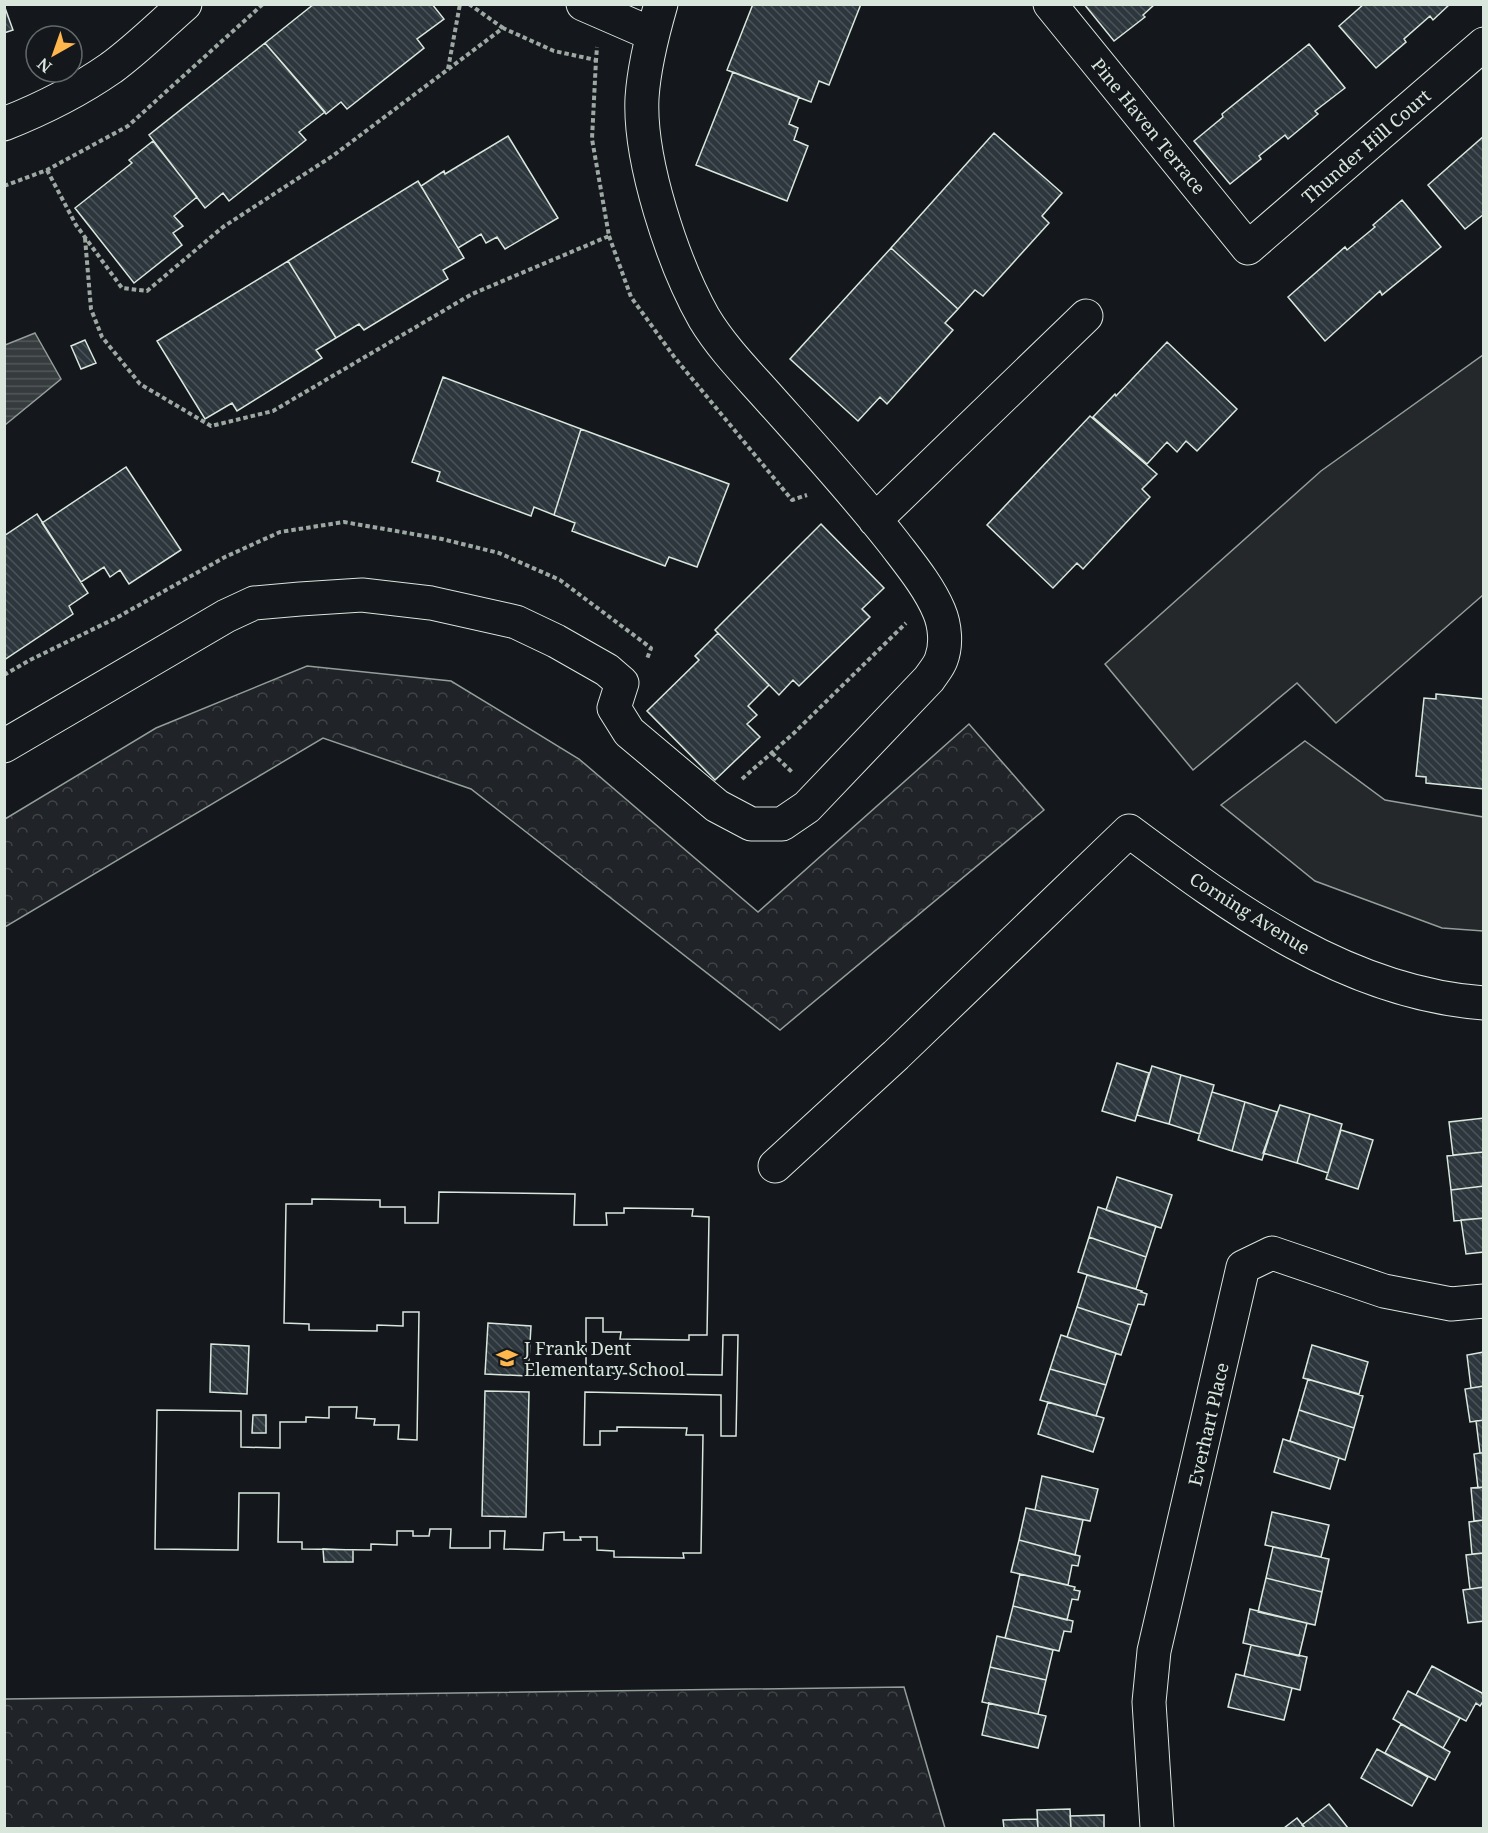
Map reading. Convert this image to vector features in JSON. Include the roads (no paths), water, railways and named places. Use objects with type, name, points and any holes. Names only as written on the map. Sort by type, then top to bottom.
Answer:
[{"type":"street","points":[[4,124],[67,95],[112,67],[185,4]]},
{"type":"street","name":"Pine Haven Terrace","points":[[1050,4],[1248,248]]},
{"type":"street","points":[[4,746],[226,616],[254,603],[362,595],[431,603],[516,622],[556,641],[607,670],[622,683],[614,708],[629,732],[717,806],[751,824],[782,824],[812,801],[929,679],[941,661],[945,638],[940,612],[912,567],[876,520],[732,356],[705,319],[690,288],[663,221],[648,159],[642,100],[656,19],[591,8]]},
{"type":"street","name":"Thunder Hill Court","points":[[1248,248],[1484,44]]},
{"type":"street","points":[[876,520],[1086,316]]},
{"type":"street","name":"Corning Avenue","points":[[775,1166],[896,1055],[1129,831],[1220,898],[1300,948],[1371,978],[1452,1000],[1484,1003]]},
{"type":"street","name":"Everhart Place","points":[[1157,1828],[1149,1702],[1154,1651],[1243,1267],[1272,1253],[1384,1291],[1452,1304],[1484,1301]]},
{"type":"place","name":"J Frank Dent Elementary School","points":[[507,1358]]}]
